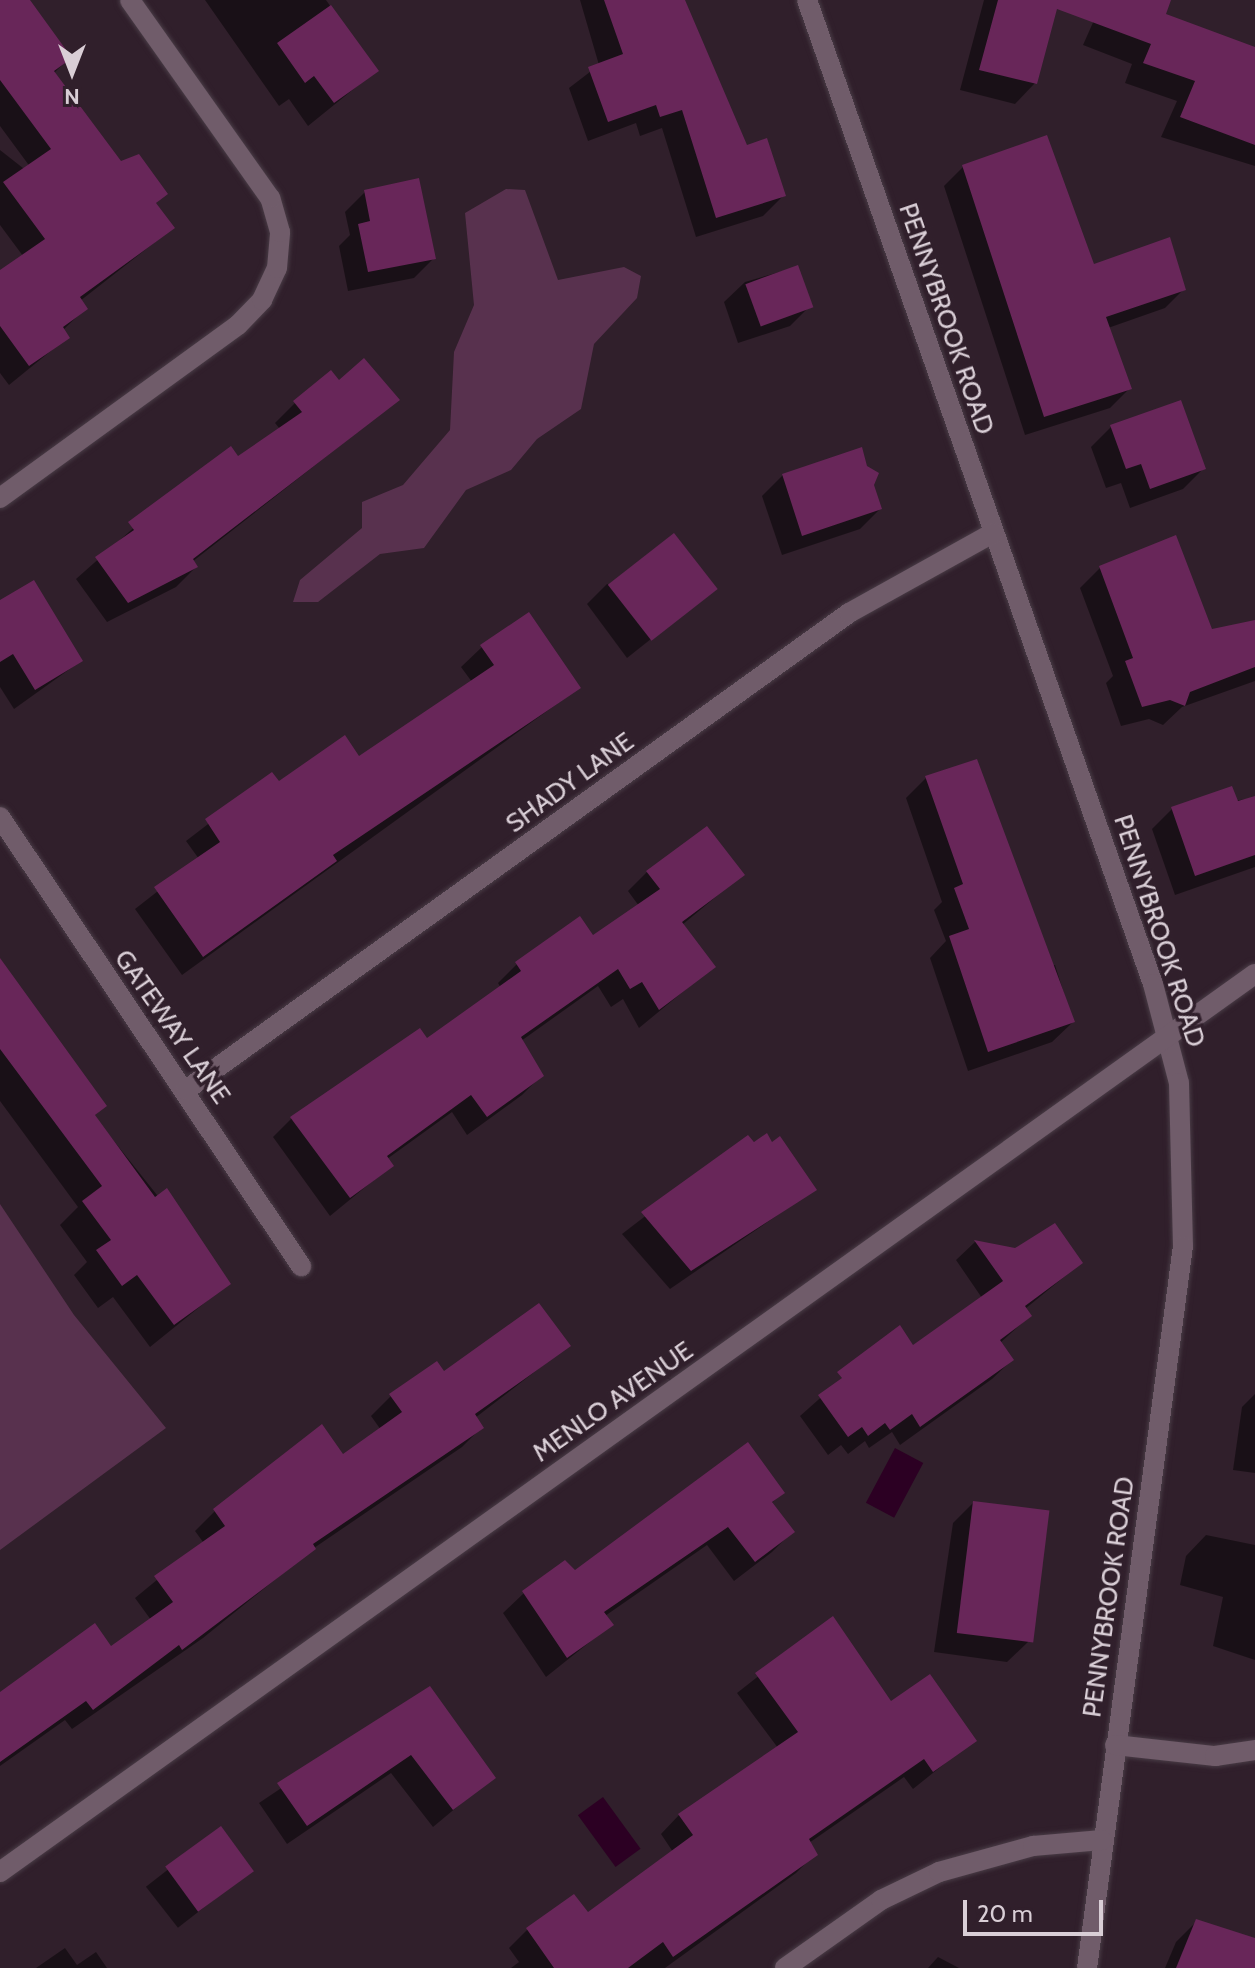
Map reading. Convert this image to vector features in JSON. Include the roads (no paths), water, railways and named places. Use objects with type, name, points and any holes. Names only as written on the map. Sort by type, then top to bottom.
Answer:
[{"type":"street","points":[[0,498],[238,325],[262,300],[277,268],[280,232],[270,198],[130,0]]},
{"type":"street","name":"PENNYBROOK ROAD","points":[[807,0],[1171,1038],[1183,1126],[1183,1246],[1087,1968]]},
{"type":"street","name":"SHADY LANE","points":[[186,1090],[849,613],[993,533]]},
{"type":"street","name":"GATEWAY LANE","points":[[0,817],[186,1090],[301,1266]]},
{"type":"street","name":"MENLO AVENUE","points":[[0,1872],[1171,1038],[1255,974]]},
{"type":"street","points":[[1115,1745],[1215,1756],[1255,1750]]},
{"type":"street","points":[[785,1968],[881,1900],[939,1872],[1033,1846],[1102,1840]]}]
